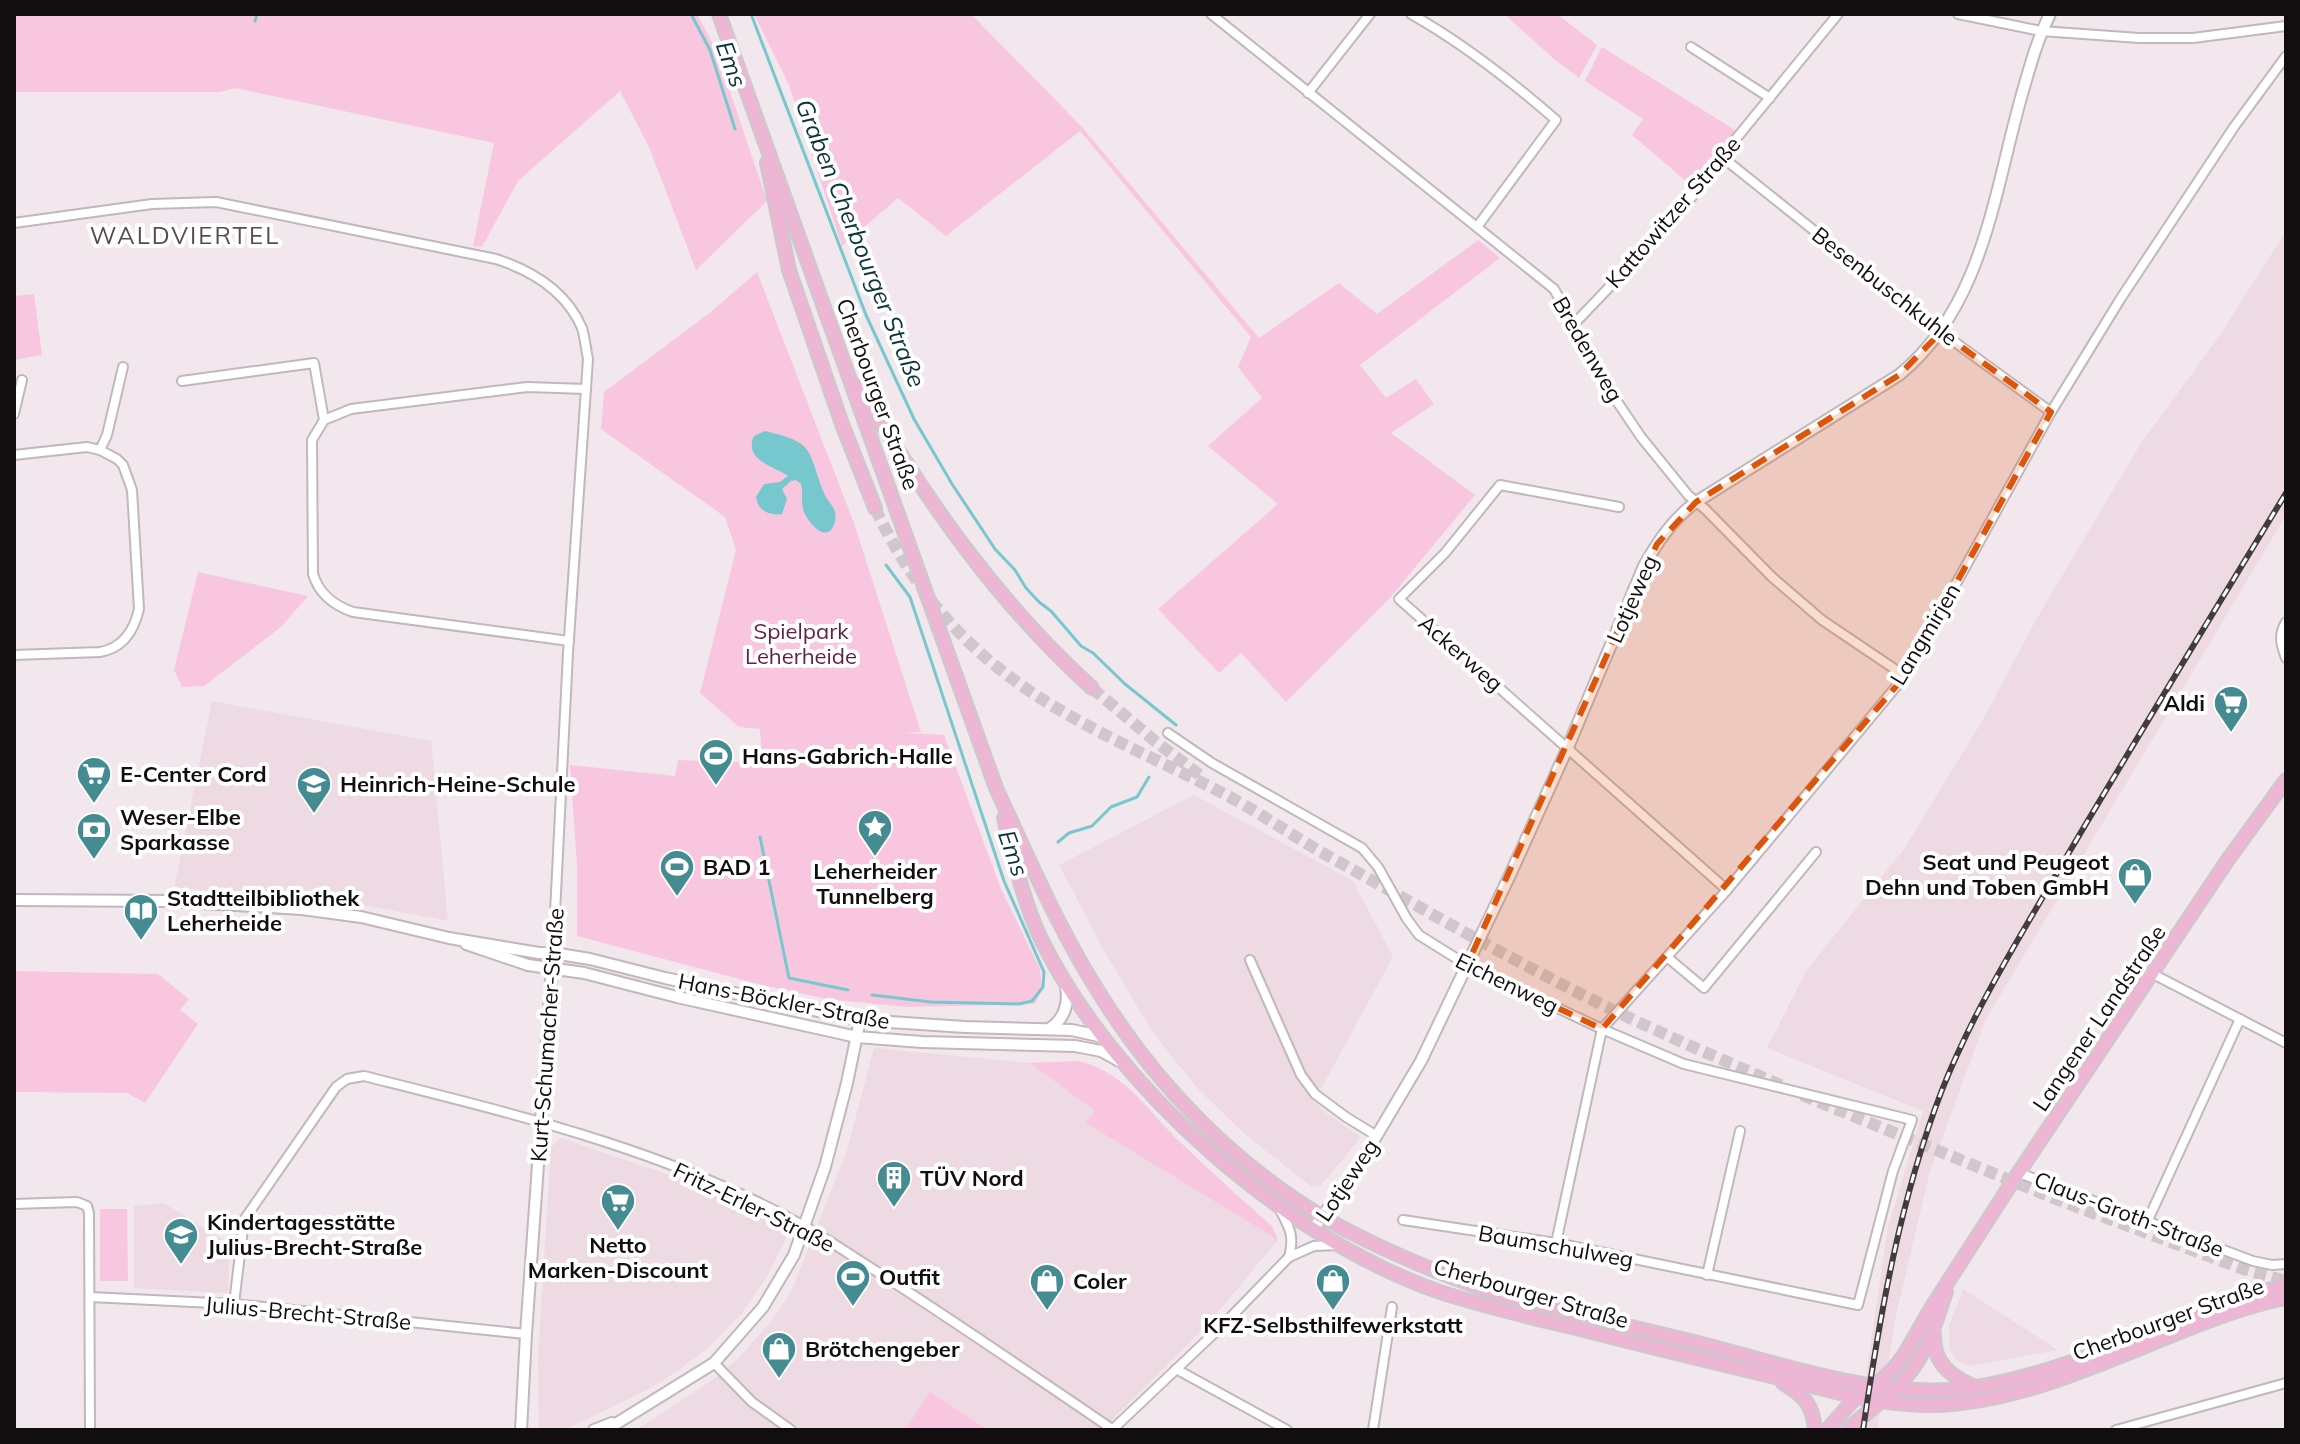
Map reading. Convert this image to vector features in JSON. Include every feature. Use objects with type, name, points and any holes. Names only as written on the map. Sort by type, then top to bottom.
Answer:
[{"type":"main road","name":"Cherbourger Straße","points":[[719,14],[996,788],[1025,899],[1066,986],[1130,1071],[1191,1135],[1313,1229],[1400,1276],[1482,1305],[1880,1402],[1935,1405],[2016,1392],[2073,1374],[2247,1306],[2286,1298]]},
{"type":"main road","points":[[761,128],[789,270],[842,424],[875,508]]},
{"type":"main road","points":[[843,356],[883,426],[972,559],[1039,638],[1092,688]]},
{"type":"main road","name":"Langener Landstraße","points":[[1827,1430],[1856,1397],[1876,1385],[1904,1355],[2019,1173],[2234,850],[2286,780]]},
{"type":"main road","name":"Cherbourger Straße","points":[[996,788],[1064,931],[1114,1016],[1174,1094],[1263,1175],[1322,1217],[1447,1276],[1487,1290],[1841,1379],[1932,1391],[1976,1387],[2038,1373],[2221,1304],[2286,1285]]},
{"type":"main road","points":[[1114,1016],[1109,1031],[1103,1037],[1126,1044],[1143,1057]]},
{"type":"main road","name":"Langener Landstraße","points":[[1848,1430],[1897,1388],[1917,1362],[1934,1331],[1950,1282]]},
{"type":"main road","points":[[1934,1331],[1935,1351],[1940,1363],[1952,1375],[1976,1387]]},
{"type":"main road","points":[[1770,1375],[1807,1401],[1813,1412],[1815,1430]]},
{"type":"street","name":"Bredenweg","points":[[1211,14],[1554,289],[1620,407],[1688,495],[1772,577],[1822,620],[1905,676]]},
{"type":"street","points":[[1308,93],[1370,14]]},
{"type":"street","points":[[1411,14],[1505,76],[1556,120],[1477,227]]},
{"type":"street","name":"Kattowitzer Straße","points":[[1574,324],[1687,202],[1838,14]]},
{"type":"street","points":[[1958,14],[2041,31],[2139,38],[2193,38],[2286,26]]},
{"type":"street","name":"Lotjeweg","points":[[1313,1229],[1355,1172],[1421,1061],[1500,898],[1644,566],[1675,520],[1696,502],[1899,375],[1941,332],[1956,306],[1987,232],[2016,110],[2041,31],[2050,14]]},
{"type":"street","points":[[1691,47],[1770,98]]},
{"type":"street","name":"Langmirjen","points":[[1556,1243],[1602,1029],[1727,890],[1905,676],[2051,412],[2121,298],[2234,127],[2286,56]]},
{"type":"street","name":"Besenbuschkuhle","points":[[1722,157],[1941,332],[2051,412]]},
{"type":"street","name":"Kurt-Schumacher-Straße","points":[[14,223],[152,204],[216,202],[496,259],[520,267],[546,283],[566,303],[582,330],[588,359],[521,1430]]},
{"type":"street","points":[[182,381],[314,363],[324,420]]},
{"type":"street","points":[[100,450],[107,435],[123,367]]},
{"type":"street","points":[[14,414],[22,380]]},
{"type":"street","points":[[569,641],[353,612],[327,598],[316,584],[313,574],[312,440],[324,420],[351,409],[527,387],[586,389]]},
{"type":"street","points":[[14,455],[87,447],[100,450],[123,465],[132,490],[139,609],[131,633],[111,650],[14,655]]},
{"type":"street","name":"Ackerweg","points":[[1619,507],[1500,485],[1445,553],[1399,599],[1727,890]]},
{"type":"street","points":[[2286,622],[2281,631],[2281,644],[2286,658]]},
{"type":"street","name":"Eichenweg","points":[[1168,733],[1212,763],[1362,848],[1378,867],[1419,935],[1467,965],[1684,1064],[1912,1120],[1893,1171],[1858,1305]]},
{"type":"street","points":[[1667,957],[1704,988],[1816,852]]},
{"type":"street","name":"Hans-Böckler-Straße","points":[[14,900],[133,900],[257,905],[361,917],[449,938],[590,959],[860,1020],[1072,1030],[1103,1037]]},
{"type":"street","name":"Hans-Böckler-Straße","points":[[449,938],[528,965],[584,973],[857,1037],[1087,1047],[1115,1058],[1130,1071]]},
{"type":"street","points":[[1250,960],[1306,1082],[1325,1102],[1377,1136]]},
{"type":"street","points":[[2153,974],[2286,1043]]},
{"type":"street","points":[[1048,1029],[1064,1013],[1066,986]]},
{"type":"street","points":[[2148,1220],[2240,1019]]},
{"type":"street","points":[[606,1430],[714,1363],[763,1307],[790,1264],[830,1149],[860,1020]]},
{"type":"street","points":[[1087,1047],[1103,1037]]},
{"type":"street","name":"Fritz-Erler-Straße","points":[[234,1304],[244,1220],[336,1087],[347,1079],[364,1076],[541,1121],[731,1191],[804,1226],[938,1310],[1112,1430]]},
{"type":"street","points":[[1707,1275],[1740,1131]]},
{"type":"street","name":"Claus-Groth-Straße","points":[[2019,1173],[2253,1261],[2286,1264]]},
{"type":"street","points":[[14,1204],[77,1202],[87,1206],[90,1430]]},
{"type":"street","points":[[1277,1204],[1291,1231],[1293,1244],[1289,1257]]},
{"type":"street","name":"Baumschulweg","points":[[1403,1220],[1556,1243],[1858,1305]]},
{"type":"street","points":[[1112,1430],[1225,1323],[1289,1257],[1314,1246],[1338,1245]]},
{"type":"street","name":"Julius-Brecht-Straße","points":[[90,1297],[234,1304],[526,1334]]},
{"type":"street","points":[[1373,1430],[1392,1307]]},
{"type":"street","points":[[714,1363],[752,1402],[791,1430]]},
{"type":"street","points":[[1176,1369],[1287,1430]]},
{"type":"street","points":[[2116,1430],[2286,1383]]},
{"type":"street","points":[[594,1430],[621,1419]]},
{"type":"highlighted area","points":[[1941,332],[2051,412],[1905,676],[1602,1029],[1467,965],[1657,544],[1696,502],[1899,375]]},
{"type":"shaded area","points":[[2286,231],[2286,515],[1986,1019],[1930,1171],[1896,1315],[1877,1430],[1858,1430],[1888,1227],[1923,1111],[1767,1048],[1806,971],[1904,849],[1981,723],[2036,620],[2141,443],[2218,338]]},
{"type":"shaded area","name":"Heinrich-Heine-Schule","points":[[212,701],[431,741],[448,921],[353,903],[239,891],[174,889]]},
{"type":"shaded area","points":[[1194,795],[1353,881],[1393,957],[1312,1100],[1361,1137],[1318,1186],[1312,1187],[1246,1135],[1200,1091],[1172,1057],[1147,1023],[1106,954],[1059,865]]},
{"type":"shaded area","points":[[874,1048],[1030,1063],[1096,1111],[1087,1123],[1278,1240],[1207,1325],[1102,1430],[636,1430],[711,1381],[737,1360],[773,1319],[792,1290],[847,1150]]},
{"type":"shaded area","points":[[561,1138],[725,1197],[780,1226],[786,1238],[766,1278],[742,1313],[709,1347],[650,1388],[565,1430],[539,1430],[538,1358],[551,1147]]},
{"type":"shaded area","name":"Kindertagesstätte Julius-Brecht-Straße","points":[[164,1203],[229,1244],[228,1293],[134,1288],[134,1206]]},
{"type":"shaded area","points":[[1963,1289],[2058,1350],[1969,1366],[1956,1360],[1950,1351],[1949,1327]]},
{"type":"green space","points":[[14,14],[697,14],[716,50],[767,201],[696,270],[649,147],[620,91],[518,181],[482,247],[473,246],[494,143],[235,88],[220,92],[14,92]]},
{"type":"green space","points":[[754,14],[971,14],[1082,127],[1259,338],[1339,283],[1377,314],[1478,240],[1500,258],[1360,365],[1386,398],[1416,379],[1434,404],[1391,433],[1475,495],[1389,599],[1286,702],[1241,653],[1219,673],[1158,609],[1278,504],[1208,446],[1262,398],[1238,367],[1251,337],[1080,131],[946,236],[898,198],[842,246],[789,85]]},
{"type":"green space","points":[[1504,14],[1557,14],[1597,45],[1579,78],[1555,60]]},
{"type":"green space","points":[[1602,47],[1738,132],[1694,188],[1632,135],[1643,119],[1585,81]]},
{"type":"green space","name":"Spielpark Leherheide","points":[[757,272],[854,523],[921,732],[905,733],[944,735],[1001,889],[1040,969],[1042,989],[1035,1004],[906,1007],[827,999],[577,936],[577,865],[570,765],[675,776],[678,760],[762,763],[760,729],[739,727],[700,693],[736,550],[725,517],[601,429],[604,392],[712,311]]},
{"type":"green space","points":[[34,294],[42,355],[14,360],[14,296]]},
{"type":"green space","points":[[198,572],[308,596],[281,627],[204,686],[182,687],[174,670]]},
{"type":"green space","points":[[14,971],[158,974],[189,999],[180,1010],[198,1024],[145,1103],[127,1093],[15,1092]]},
{"type":"green space","points":[[1079,1061],[1123,1083],[1180,1142],[1272,1226],[1278,1240],[1086,1123],[1095,1111],[1030,1063]]},
{"type":"green space","points":[[100,1209],[127,1209],[128,1281],[100,1281]]},
{"type":"green space","points":[[930,1392],[988,1430],[905,1430]]},
{"type":"water","points":[[765,431],[802,444],[807,450],[835,513],[835,521],[828,532],[818,530],[809,520],[803,509],[801,484],[796,480],[782,489],[787,499],[782,514],[769,513],[759,506],[756,497],[764,484],[780,482],[788,476],[756,457],[752,444],[754,436]]},
{"type":"waterway","points":[[255,21],[257,14]]},
{"type":"waterway","name":"Ems","points":[[691,14],[710,50],[735,129]]},
{"type":"waterway","name":"Graben Cherbourger Straße","points":[[751,14],[866,315],[914,419],[952,484],[995,549],[1039,602],[1051,611],[1081,646],[1176,725]]},
{"type":"waterway","name":"Ems","points":[[872,995],[931,1002],[1019,1004],[1032,1001],[1043,987],[1044,972],[1004,881],[910,597],[886,565]]},
{"type":"waterway","name":"Graben Cherbourger Straße","points":[[1058,842],[1069,833],[1092,826],[1111,807],[1137,797],[1149,777]]},
{"type":"waterway","name":"Ems","points":[[760,837],[789,978],[848,990]]},
{"type":"tunnel","points":[[875,508],[911,572],[955,629],[991,662],[1046,702],[1252,809],[1321,852],[1573,990],[1663,1034],[1785,1087]]},
{"type":"tunnel","points":[[1092,688],[1201,776]]},
{"type":"tunnel","points":[[1802,1095],[2056,1199],[2243,1269],[2286,1281]]},
{"type":"railway","points":[[1863,1430],[1884,1300],[1903,1215],[1927,1131],[1955,1060],[1983,1001],[2031,917],[2286,493]]},
{"type":"place","name":"Aldi","points":[[2231,734]]},
{"type":"place","name":"Hans-Gabrich-Halle","points":[[716,787]]},
{"type":"place","name":"E-Center Cord","points":[[94,805]]},
{"type":"place","name":"Heinrich-Heine-Schule","points":[[314,815]]},
{"type":"place","name":"Leherheider Tunnelberg","points":[[875,858]]},
{"type":"place","name":"Weser-Elbe Sparkasse","points":[[94,861]]},
{"type":"place","name":"BAD 1","points":[[677,898]]},
{"type":"place","name":"Seat und Peugeot Dehn und Toben GmbH","points":[[2135,906]]},
{"type":"place","name":"Stadtteilbibliothek Leherheide","points":[[141,942]]},
{"type":"place","name":"TÜV Nord","points":[[894,1209]]},
{"type":"place","name":"Netto Marken-Discount","points":[[618,1232]]},
{"type":"place","name":"Kindertagesstätte Julius-Brecht-Straße","points":[[181,1266]]},
{"type":"place","name":"Outfit","points":[[853,1308]]},
{"type":"place","name":"Coler","points":[[1047,1312]]},
{"type":"place","name":"KFZ-Selbsthilfewerkstatt","points":[[1333,1312]]},
{"type":"place","name":"Brötchengeber","points":[[779,1380]]},
{"type":"district","name":"WALDVIERTEL","points":[[185,235]]}]
